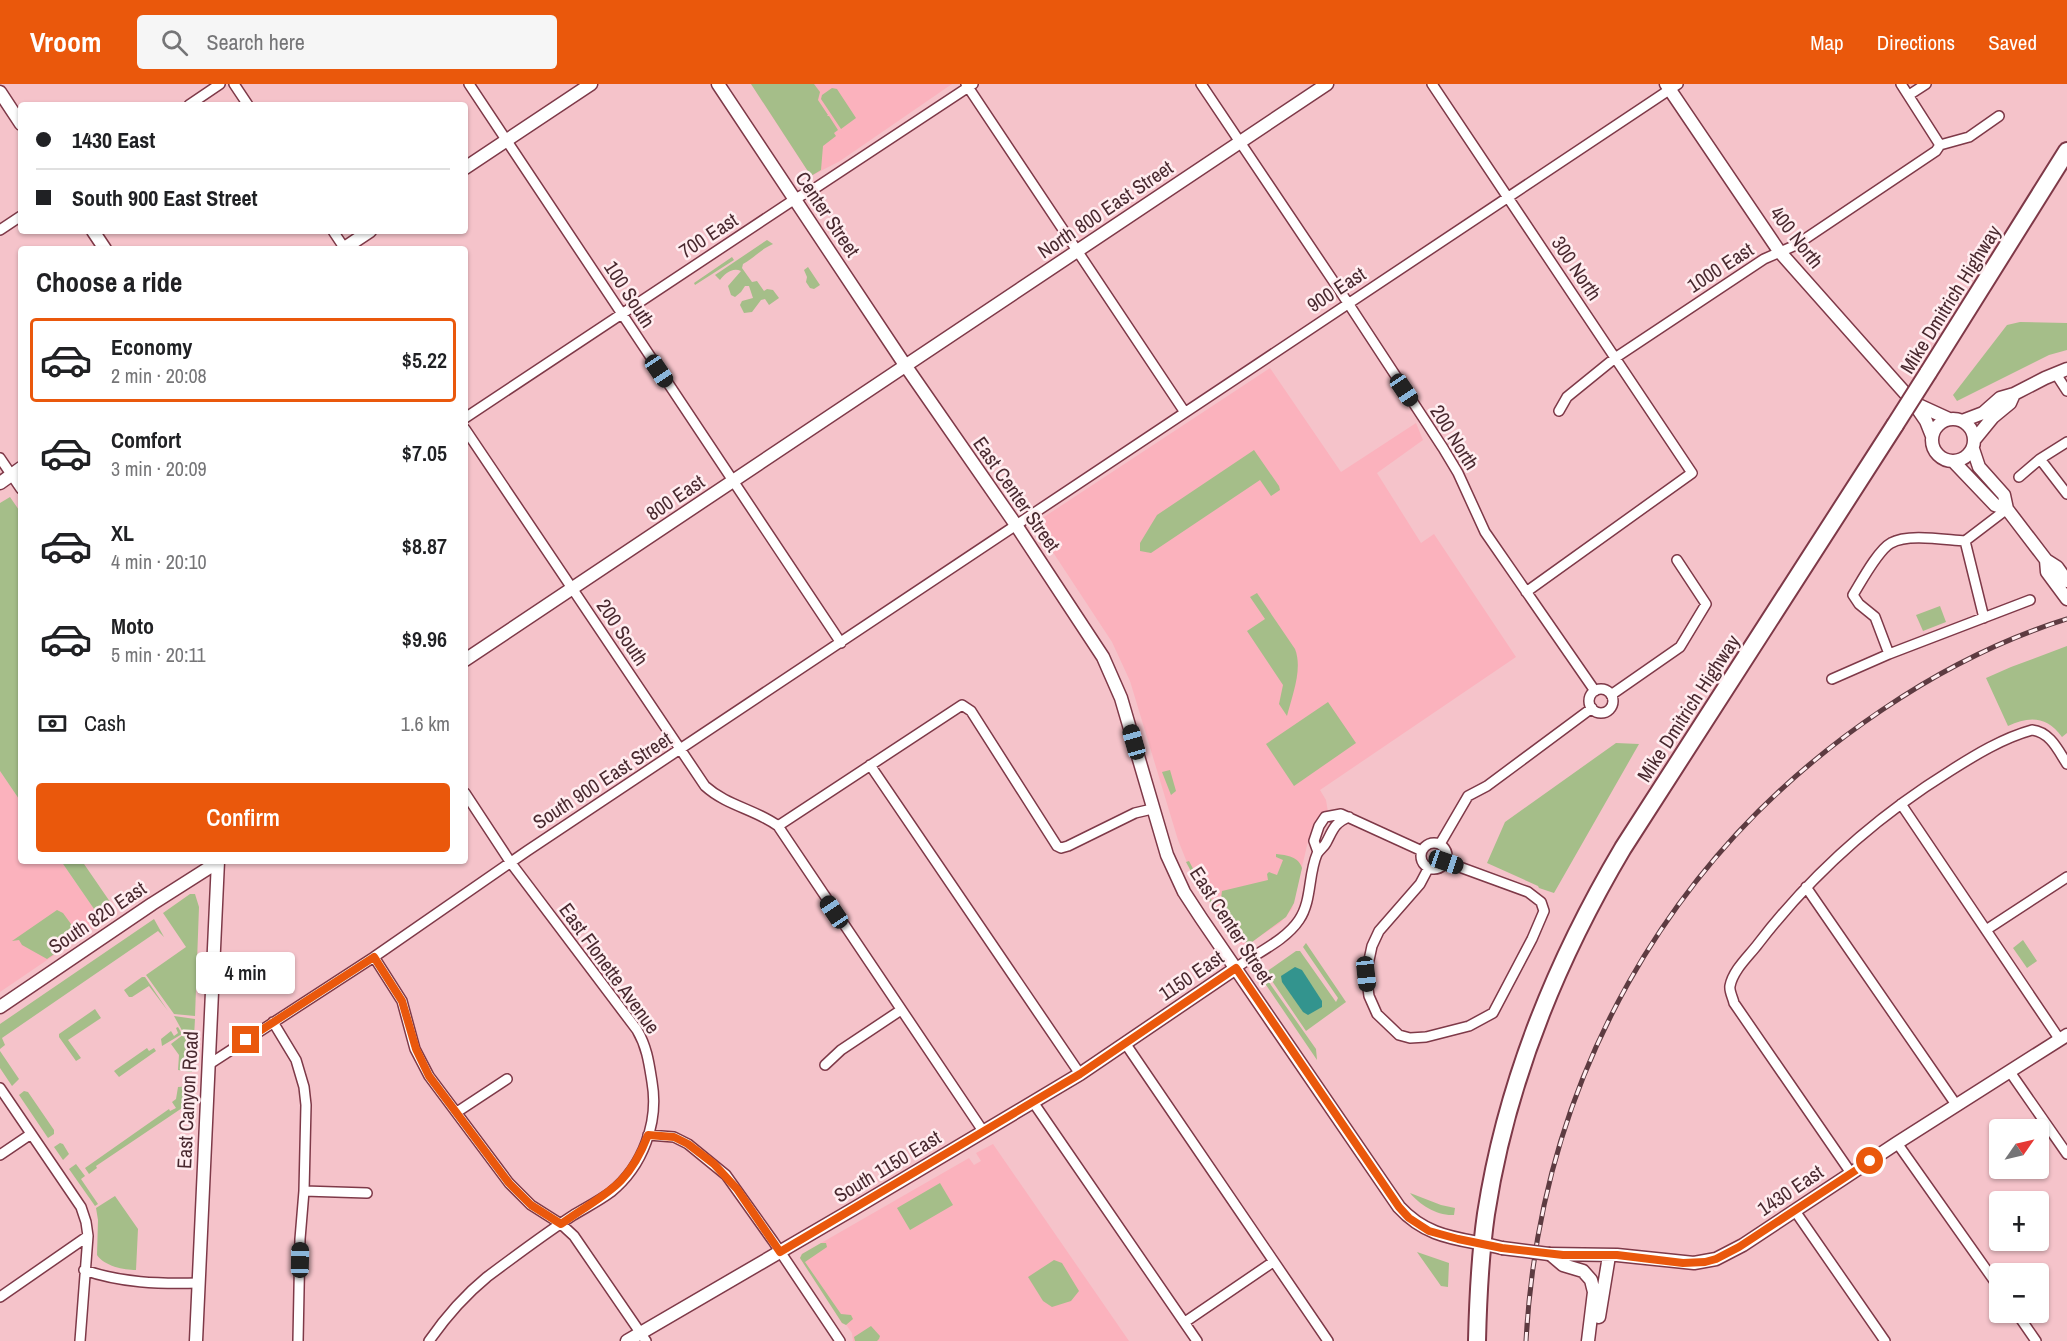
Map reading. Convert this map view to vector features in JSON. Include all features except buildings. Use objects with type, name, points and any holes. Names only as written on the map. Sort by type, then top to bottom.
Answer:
[{"type":"highway","name":"Mike Dmitrich Highway","points":[[1477,1341],[1482,1243],[1495,1170],[1518,1077],[1544,1005],[1590,907],[1637,827],[1895,425],[2067,151]]},
{"type":"street","points":[[193,102],[220,84]]},
{"type":"street","points":[[234,84],[246,102]]},
{"type":"street","name":"100 South","points":[[469,84],[841,643]]},
{"type":"street","points":[[468,166],[591,84]]},
{"type":"street","name":"Center Street","points":[[718,84],[905,365]]},
{"type":"street","name":"200 North","points":[[1201,84],[1443,448],[1458,473],[1485,532],[1595,691]]},
{"type":"street","name":"North 800 East Street","points":[[905,365],[1327,84]]},
{"type":"street","name":"300 North","points":[[1432,84],[1692,473],[1526,592]]},
{"type":"street","points":[[1901,84],[1940,145],[1969,137],[1999,116]]},
{"type":"street","points":[[1909,95],[1926,84]]},
{"type":"street","points":[[969,85],[1184,411]]},
{"type":"street","name":"700 East","points":[[468,416],[795,199],[818,187],[969,85]]},
{"type":"street","name":"900 East","points":[[1016,525],[1184,411],[1508,198],[1671,86]]},
{"type":"street","name":"400 North","points":[[1671,86],[1779,251],[1913,402]]},
{"type":"street","points":[[0,92],[18,119]]},
{"type":"street","name":"1000 East","points":[[1559,411],[1567,397],[1616,358],[1779,251],[1796,245],[1936,151],[1940,145]]},
{"type":"street","points":[[0,230],[18,218]]},
{"type":"street","points":[[348,246],[366,234]]},
{"type":"street","name":"800 East","points":[[468,658],[905,365]]},
{"type":"street","name":"East Center Street","points":[[905,365],[1016,525],[1103,657],[1120,698],[1167,855],[1181,885],[1399,1207],[1409,1218],[1429,1231],[1458,1239],[1549,1254],[1563,1260],[1609,1256]]},
{"type":"street","points":[[1962,421],[1983,413],[2000,398],[2014,394],[2062,371],[2067,391]]},
{"type":"street","points":[[1913,402],[1926,421],[1937,453],[1944,460],[1954,462],[1965,458],[1993,417],[2010,403],[2014,394]]},
{"type":"street","points":[[1913,402],[1949,419],[1962,421],[1971,428],[1978,467],[2004,495],[2007,509],[2046,560],[2057,567],[2067,581]]},
{"type":"street","points":[[1932,436],[1940,424],[1949,419]]},
{"type":"street","name":"200 South","points":[[468,433],[705,786],[731,804],[764,816],[778,826]]},
{"type":"street","points":[[2019,477],[2040,459],[2067,442]]},
{"type":"street","points":[[0,458],[16,472],[0,483]]},
{"type":"street","points":[[2040,459],[2067,494]]},
{"type":"street","points":[[1954,462],[1995,505],[2007,509]]},
{"type":"street","points":[[1889,654],[1875,617],[1858,604],[1853,595],[1870,567],[1890,543],[1905,538],[1965,541],[2007,509]]},
{"type":"street","name":"South 900 East Street","points":[[208,1065],[374,957],[1016,525]]},
{"type":"street","points":[[1965,541],[1984,618]]},
{"type":"street","points":[[1611,695],[1680,647],[1706,604],[1677,560]]},
{"type":"street","points":[[2046,560],[2047,572],[2067,599]]},
{"type":"street","points":[[1832,679],[1889,654],[2030,600]]},
{"type":"street","points":[[1605,690],[1611,695],[1613,702],[1607,711],[1599,712],[1592,708],[1590,701],[1595,691],[1605,690]]},
{"type":"street","points":[[983,1131],[778,826],[962,705],[971,711],[1051,838],[1061,848],[1135,813],[1152,809]]},
{"type":"street","points":[[1440,844],[1468,796],[1487,786],[1592,708]]},
{"type":"street","points":[[1851,1173],[1734,1003],[1730,987],[1736,972],[1777,919],[1806,887],[1874,824],[1972,757],[2023,733],[2039,731],[2047,735],[2067,764]]},
{"type":"street","points":[[870,765],[1080,1074]]},
{"type":"street","name":"East Flonette Avenue","points":[[429,1341],[464,1299],[485,1279],[615,1188],[633,1167],[648,1135],[652,1119],[653,1089],[644,1042],[511,863],[468,798]]},
{"type":"street","points":[[1901,804],[1986,930],[2063,1037]]},
{"type":"street","name":"1150 East","points":[[1162,1018],[1286,934],[1304,910],[1318,852],[1326,843],[1333,827],[1340,820],[1349,817],[1422,851]]},
{"type":"street","points":[[1440,844],[1447,854],[1446,862],[1439,868],[1429,867],[1422,859],[1422,851],[1428,845],[1440,844]]},
{"type":"street","points":[[1429,867],[1420,884],[1379,931],[1372,946],[1366,974],[1369,996],[1377,1014],[1399,1035],[1410,1038],[1426,1037],[1469,1026],[1493,1013],[1544,911],[1541,902],[1528,892],[1446,862]]},
{"type":"street","name":"South 820 East","points":[[0,1007],[213,864]]},
{"type":"street","name":"East Canyon Road","points":[[196,1341],[218,864]]},
{"type":"street","points":[[1986,930],[2067,877]]},
{"type":"street","points":[[1806,887],[1957,1106]]},
{"type":"street","points":[[374,957],[402,1001],[419,1057],[429,1076],[509,1183],[531,1205],[561,1224],[574,1236],[644,1337]]},
{"type":"street","points":[[825,1065],[841,1050],[901,1010]]},
{"type":"street","name":"South 1150 East","points":[[627,1341],[644,1337],[780,1252],[1080,1074],[1162,1018]]},
{"type":"street","points":[[273,1022],[292,1052],[304,1087],[307,1114],[300,1239],[298,1341]]},
{"type":"street","name":"1430 East","points":[[1609,1256],[1634,1256],[1683,1263],[1705,1262],[1727,1254],[2063,1037]]},
{"type":"street","points":[[1125,1043],[1328,1341]]},
{"type":"street","points":[[2010,1072],[2067,1154]]},
{"type":"street","points":[[457,1112],[507,1079]]},
{"type":"street","points":[[0,1088],[81,1207],[86,1222],[88,1236],[80,1341]]},
{"type":"street","points":[[1033,1102],[1197,1341]]},
{"type":"street","points":[[0,1155],[31,1134]]},
{"type":"street","points":[[648,1135],[674,1137],[688,1144],[714,1164],[737,1189],[840,1341]]},
{"type":"street","points":[[1898,1143],[1989,1273]]},
{"type":"street","points":[[304,1191],[367,1193]]},
{"type":"street","points":[[1795,1211],[1886,1341]]},
{"type":"street","points":[[0,1297],[88,1236]]},
{"type":"street","points":[[1594,1341],[1609,1256]]},
{"type":"street","points":[[1563,1260],[1583,1271],[1593,1283],[1588,1341]]},
{"type":"street","points":[[1185,1322],[1273,1262]]},
{"type":"street","points":[[84,1270],[140,1284],[198,1283]]},
{"type":"street","points":[[2024,1323],[2036,1341]]},
{"type":"shaded area","points":[[751,84],[952,84],[840,161],[811,176]]},
{"type":"shaded area","points":[[1270,368],[1341,472],[1416,423],[1423,440],[1377,473],[1421,543],[1434,534],[1516,657],[1320,790],[1326,800],[1328,812],[1317,820],[1310,833],[1292,909],[1280,923],[1245,946],[1236,942],[1190,870],[1178,840],[1130,681],[1112,642],[1039,531],[1039,525],[1044,517]]},
{"type":"shaded area","points":[[0,771],[18,798],[18,864],[63,864],[103,922],[0,992]]},
{"type":"shaded area","points":[[993,1144],[1129,1341],[853,1341],[852,1333],[845,1323],[842,1323],[800,1258],[802,1254],[969,1158],[974,1165],[981,1161],[976,1153]]},
{"type":"green space","points":[[751,84],[814,84],[820,92],[818,100],[838,130],[834,133],[836,136],[823,146],[821,170],[811,176]]},
{"type":"green space","points":[[832,88],[837,89],[856,118],[841,129],[821,99],[822,95]]},
{"type":"green space","points":[[767,240],[773,244],[743,264],[742,268],[752,282],[757,281],[764,291],[773,290],[779,298],[769,305],[765,299],[761,300],[752,312],[744,313],[740,305],[742,301],[753,298],[749,286],[745,286],[735,297],[731,295],[728,286],[741,271],[726,273],[720,280],[715,275]]},
{"type":"green space","points":[[732,257],[734,260],[695,285],[694,283]]},
{"type":"green space","points":[[808,267],[820,285],[814,289],[810,288],[806,282],[807,277],[804,270]]},
{"type":"green space","points":[[2020,322],[2067,323],[2067,350],[2049,355],[1957,401],[1953,395],[2007,325]]},
{"type":"green space","points":[[1254,450],[1280,490],[1271,496],[1260,480],[1151,553],[1140,551],[1140,543],[1157,515]]},
{"type":"green space","points":[[10,497],[18,509],[18,798],[0,771],[0,503]]},
{"type":"green space","points":[[1257,593],[1295,649],[1297,657],[1296,683],[1287,716],[1279,704],[1283,685],[1247,631],[1265,619],[1250,597]]},
{"type":"green space","points":[[1940,606],[1946,622],[1923,631],[1916,615]]},
{"type":"green space","points":[[2067,646],[2067,733],[2062,737],[2050,725],[2037,720],[2023,721],[2008,726],[1986,678]]},
{"type":"green space","points":[[1328,702],[1356,743],[1294,786],[1266,744]]},
{"type":"green space","points":[[1616,743],[1639,744],[1554,893],[1487,863],[1505,822]]},
{"type":"green space","points":[[1170,770],[1176,791],[1171,795],[1162,772]]},
{"type":"green space","points":[[1276,854],[1295,859],[1302,868],[1294,903],[1286,917],[1248,945],[1220,906],[1222,891],[1268,880],[1269,872],[1277,875],[1283,860],[1276,857]]},
{"type":"green space","points":[[1189,861],[1201,884],[1239,941],[1238,943],[1199,886],[1186,862]]},
{"type":"green space","points":[[63,864],[84,864],[117,912],[103,922]]},
{"type":"green space","points":[[190,894],[195,894],[199,907],[195,1016],[174,1014],[146,975],[186,947],[163,913]]},
{"type":"green space","points":[[57,910],[63,913],[79,935],[78,938],[74,938],[75,940],[47,959],[22,945],[19,940],[12,941]]},
{"type":"green space","points":[[154,919],[164,937],[158,931],[2,1038],[5,1045],[0,1049],[0,1024]]},
{"type":"green space","points":[[2023,940],[2037,961],[2027,968],[2013,948]]},
{"type":"green space","points":[[1306,943],[1346,1002],[1306,1031],[1266,972],[1296,951],[1300,951],[1336,1002],[1338,998],[1303,947]]},
{"type":"green space","points":[[1261,971],[1316,1049],[1317,1060],[1262,979],[1259,972]]},
{"type":"green space","points":[[145,977],[168,1011],[149,986],[129,997],[124,990]]},
{"type":"green space","points":[[95,1009],[101,1018],[68,1040],[81,1058],[76,1061],[59,1034]]},
{"type":"green space","points":[[174,1016],[195,1019],[192,1072],[178,1070],[179,1055],[171,1044],[184,1034]]},
{"type":"green space","points":[[178,1027],[182,1034],[162,1046],[161,1039],[171,1031],[174,1036],[178,1033],[176,1028]]},
{"type":"green space","points":[[147,1048],[149,1051],[154,1048],[156,1051],[119,1077],[114,1071]]},
{"type":"green space","points":[[0,1051],[19,1079],[12,1086],[0,1068]]},
{"type":"green space","points":[[192,1086],[191,1102],[96,1166],[97,1168],[89,1174],[85,1168],[169,1109],[170,1111],[176,1108],[172,1102],[176,1099],[178,1087]]},
{"type":"green space","points":[[24,1091],[28,1092],[54,1130],[54,1134],[48,1138],[19,1095]]},
{"type":"green space","points":[[60,1143],[69,1154],[63,1160],[54,1147]]},
{"type":"green space","points":[[76,1164],[85,1176],[81,1179],[98,1204],[95,1206],[69,1169]]},
{"type":"green space","points":[[940,1183],[953,1205],[910,1230],[897,1208]]},
{"type":"green space","points":[[1410,1193],[1455,1208],[1454,1215],[1441,1214],[1429,1209]]},
{"type":"green space","points":[[115,1196],[138,1229],[136,1270],[109,1265],[97,1255],[96,1208]]},
{"type":"green space","points":[[821,1243],[826,1243],[827,1247],[805,1262],[841,1314],[851,1315],[853,1319],[846,1325],[842,1323],[800,1258],[802,1254]]},
{"type":"green space","points":[[1417,1252],[1449,1263],[1448,1287],[1441,1286]]},
{"type":"green space","points":[[1054,1260],[1062,1263],[1079,1291],[1071,1301],[1052,1307],[1043,1301],[1028,1277]]},
{"type":"green space","points":[[871,1326],[880,1336],[877,1341],[855,1341],[854,1337]]},
{"type":"water","points":[[1295,967],[1302,970],[1322,1001],[1322,1007],[1308,1015],[1303,1012],[1282,982],[1281,976]]},
{"type":"railway","points":[[1526,1341],[1536,1246],[1557,1154],[1588,1066],[1628,983],[1678,905],[1737,833],[1805,768],[1882,710],[1971,658],[2019,636],[2067,619]]},
{"type":"route","points":[[246,1040],[374,957],[402,1001],[416,1049],[429,1076],[509,1183],[543,1214],[561,1224],[615,1188],[642,1153],[648,1135],[674,1137],[688,1144],[726,1175],[780,1252],[1080,1074],[1236,968],[1399,1207],[1409,1218],[1429,1231],[1444,1236],[1502,1248],[1563,1255],[1617,1255],[1683,1263],[1705,1262],[1739,1247],[1870,1161]]}]
